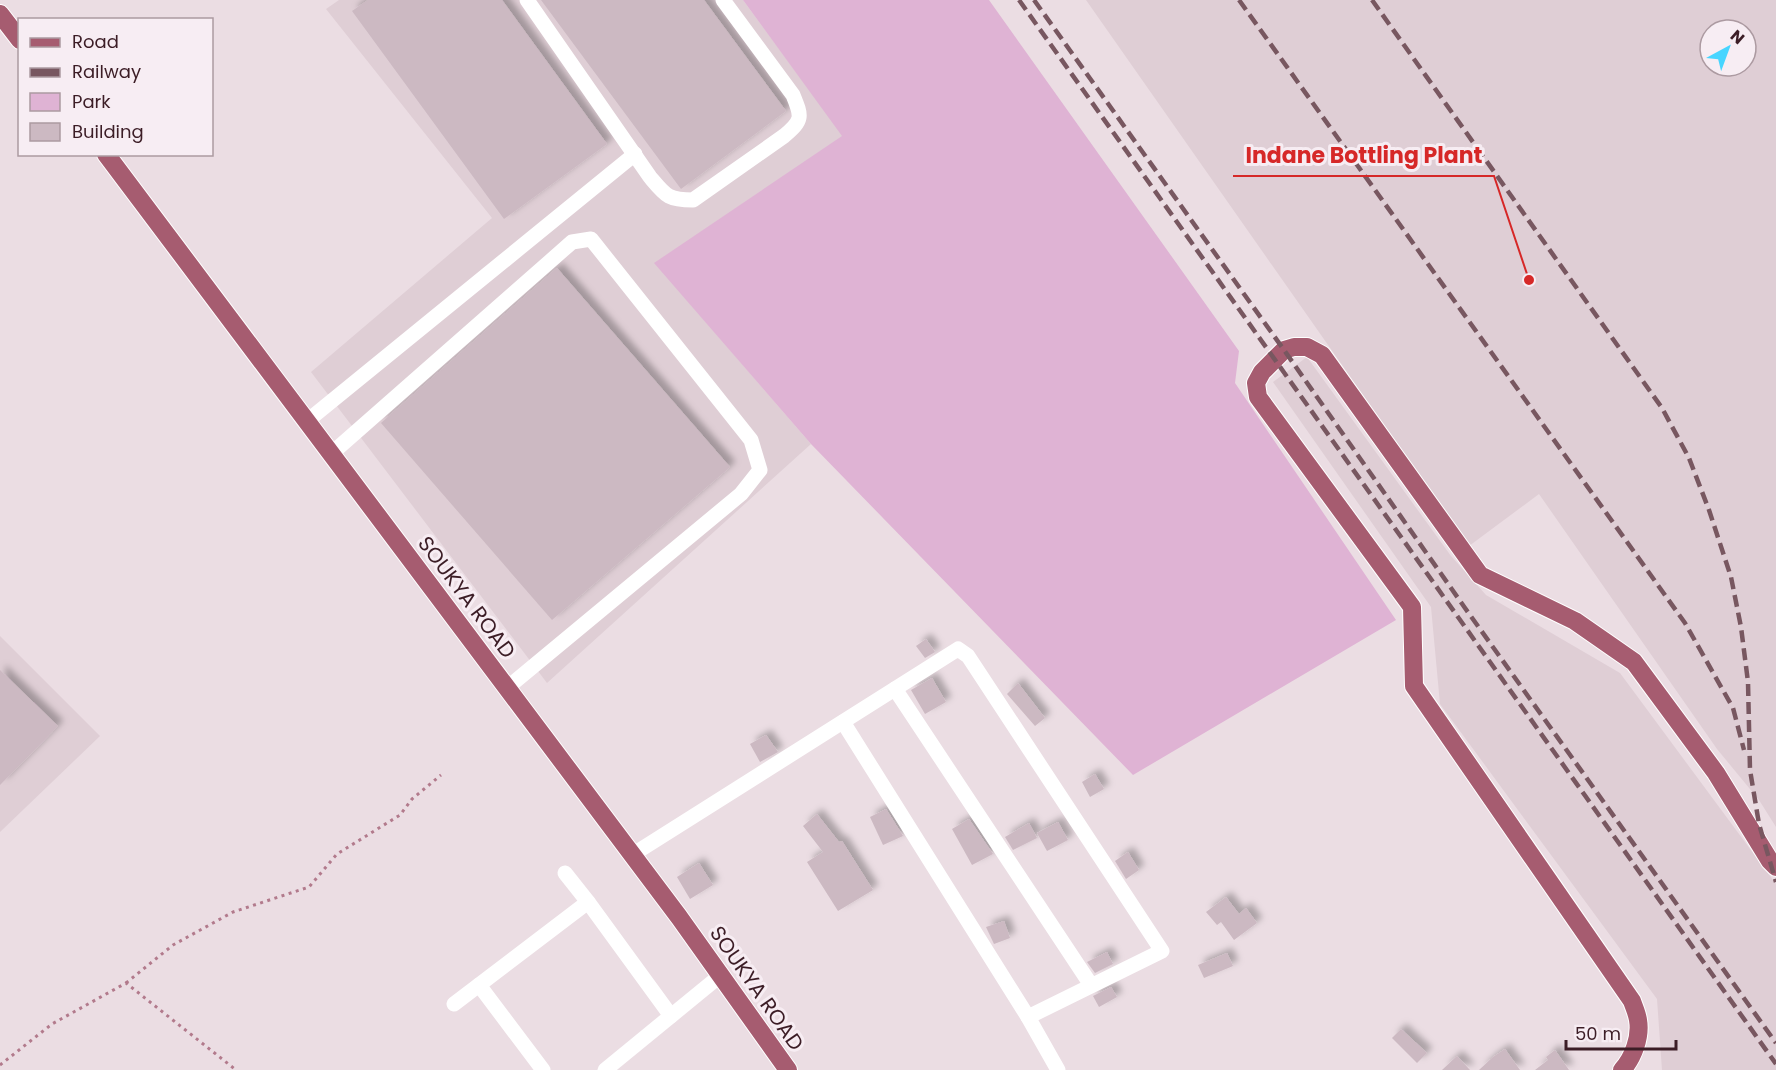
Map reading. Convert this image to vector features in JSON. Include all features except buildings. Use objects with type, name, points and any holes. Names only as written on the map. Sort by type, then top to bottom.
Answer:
[{"type":"main road","points":[[0,14],[18,37]]},
{"type":"main road","name":"SOUKYA ROAD","points":[[107,156],[632,855],[788,1070]]},
{"type":"main road","points":[[1622,1070],[1629,1062],[1636,1043],[1639,1021],[1632,1001],[1414,686],[1412,607],[1258,397],[1256,383],[1274,359],[1284,350],[1294,347],[1307,347],[1322,355],[1480,575],[1575,621],[1634,662],[1716,773],[1770,861],[1776,867]]},
{"type":"street","points":[[527,0],[650,177],[664,194],[676,200],[693,200],[784,136],[796,126],[800,112],[793,95],[723,0]]},
{"type":"street","points":[[306,422],[635,154]]},
{"type":"street","points":[[331,454],[572,242],[591,239],[751,440],[760,470],[741,494],[507,688]]},
{"type":"street","points":[[632,855],[958,649],[968,656],[1162,951],[1028,1017]]},
{"type":"street","points":[[895,688],[1091,985]]},
{"type":"street","points":[[843,722],[1028,1017],[1058,1070]]},
{"type":"street","points":[[565,873],[671,1016]]},
{"type":"street","points":[[454,1004],[588,902]]},
{"type":"street","points":[[605,1070],[721,975]]},
{"type":"street","points":[[479,985],[543,1070]]},
{"type":"path","points":[[0,1065],[52,1024],[126,983],[173,945],[233,912],[309,887],[337,854],[400,815],[412,799],[441,775]]},
{"type":"path","points":[[126,983],[236,1070]]},
{"type":"shaded area","points":[[339,0],[743,0],[843,136],[655,263],[811,444],[547,683],[311,372],[492,218],[326,9]]},
{"type":"shaded area","points":[[1086,0],[1776,0],[1776,827],[1759,800],[1717,749],[1539,494],[1469,546]]},
{"type":"shaded area","points":[[1307,357],[1451,556],[1486,595],[1620,673],[1776,884],[1776,1070],[1662,1070],[1657,999],[1440,704],[1431,607],[1273,382]]},
{"type":"shaded area","points":[[0,636],[100,736],[0,832]]},
{"type":"green space","points":[[743,0],[989,0],[1239,351],[1235,383],[1396,620],[1133,775],[811,444],[654,263],[842,136]]},
{"type":"railway","points":[[1019,0],[1776,1064]]},
{"type":"railway","points":[[1034,0],[1776,1043]]},
{"type":"railway","points":[[1239,0],[1685,623],[1733,708],[1744,750]]},
{"type":"railway","points":[[1372,0],[1662,408],[1689,458],[1731,577],[1741,627],[1748,682],[1750,770],[1759,824],[1776,882]]},
{"type":"place","name":"Indane Bottling Plant","points":[[1529,280]]}]
